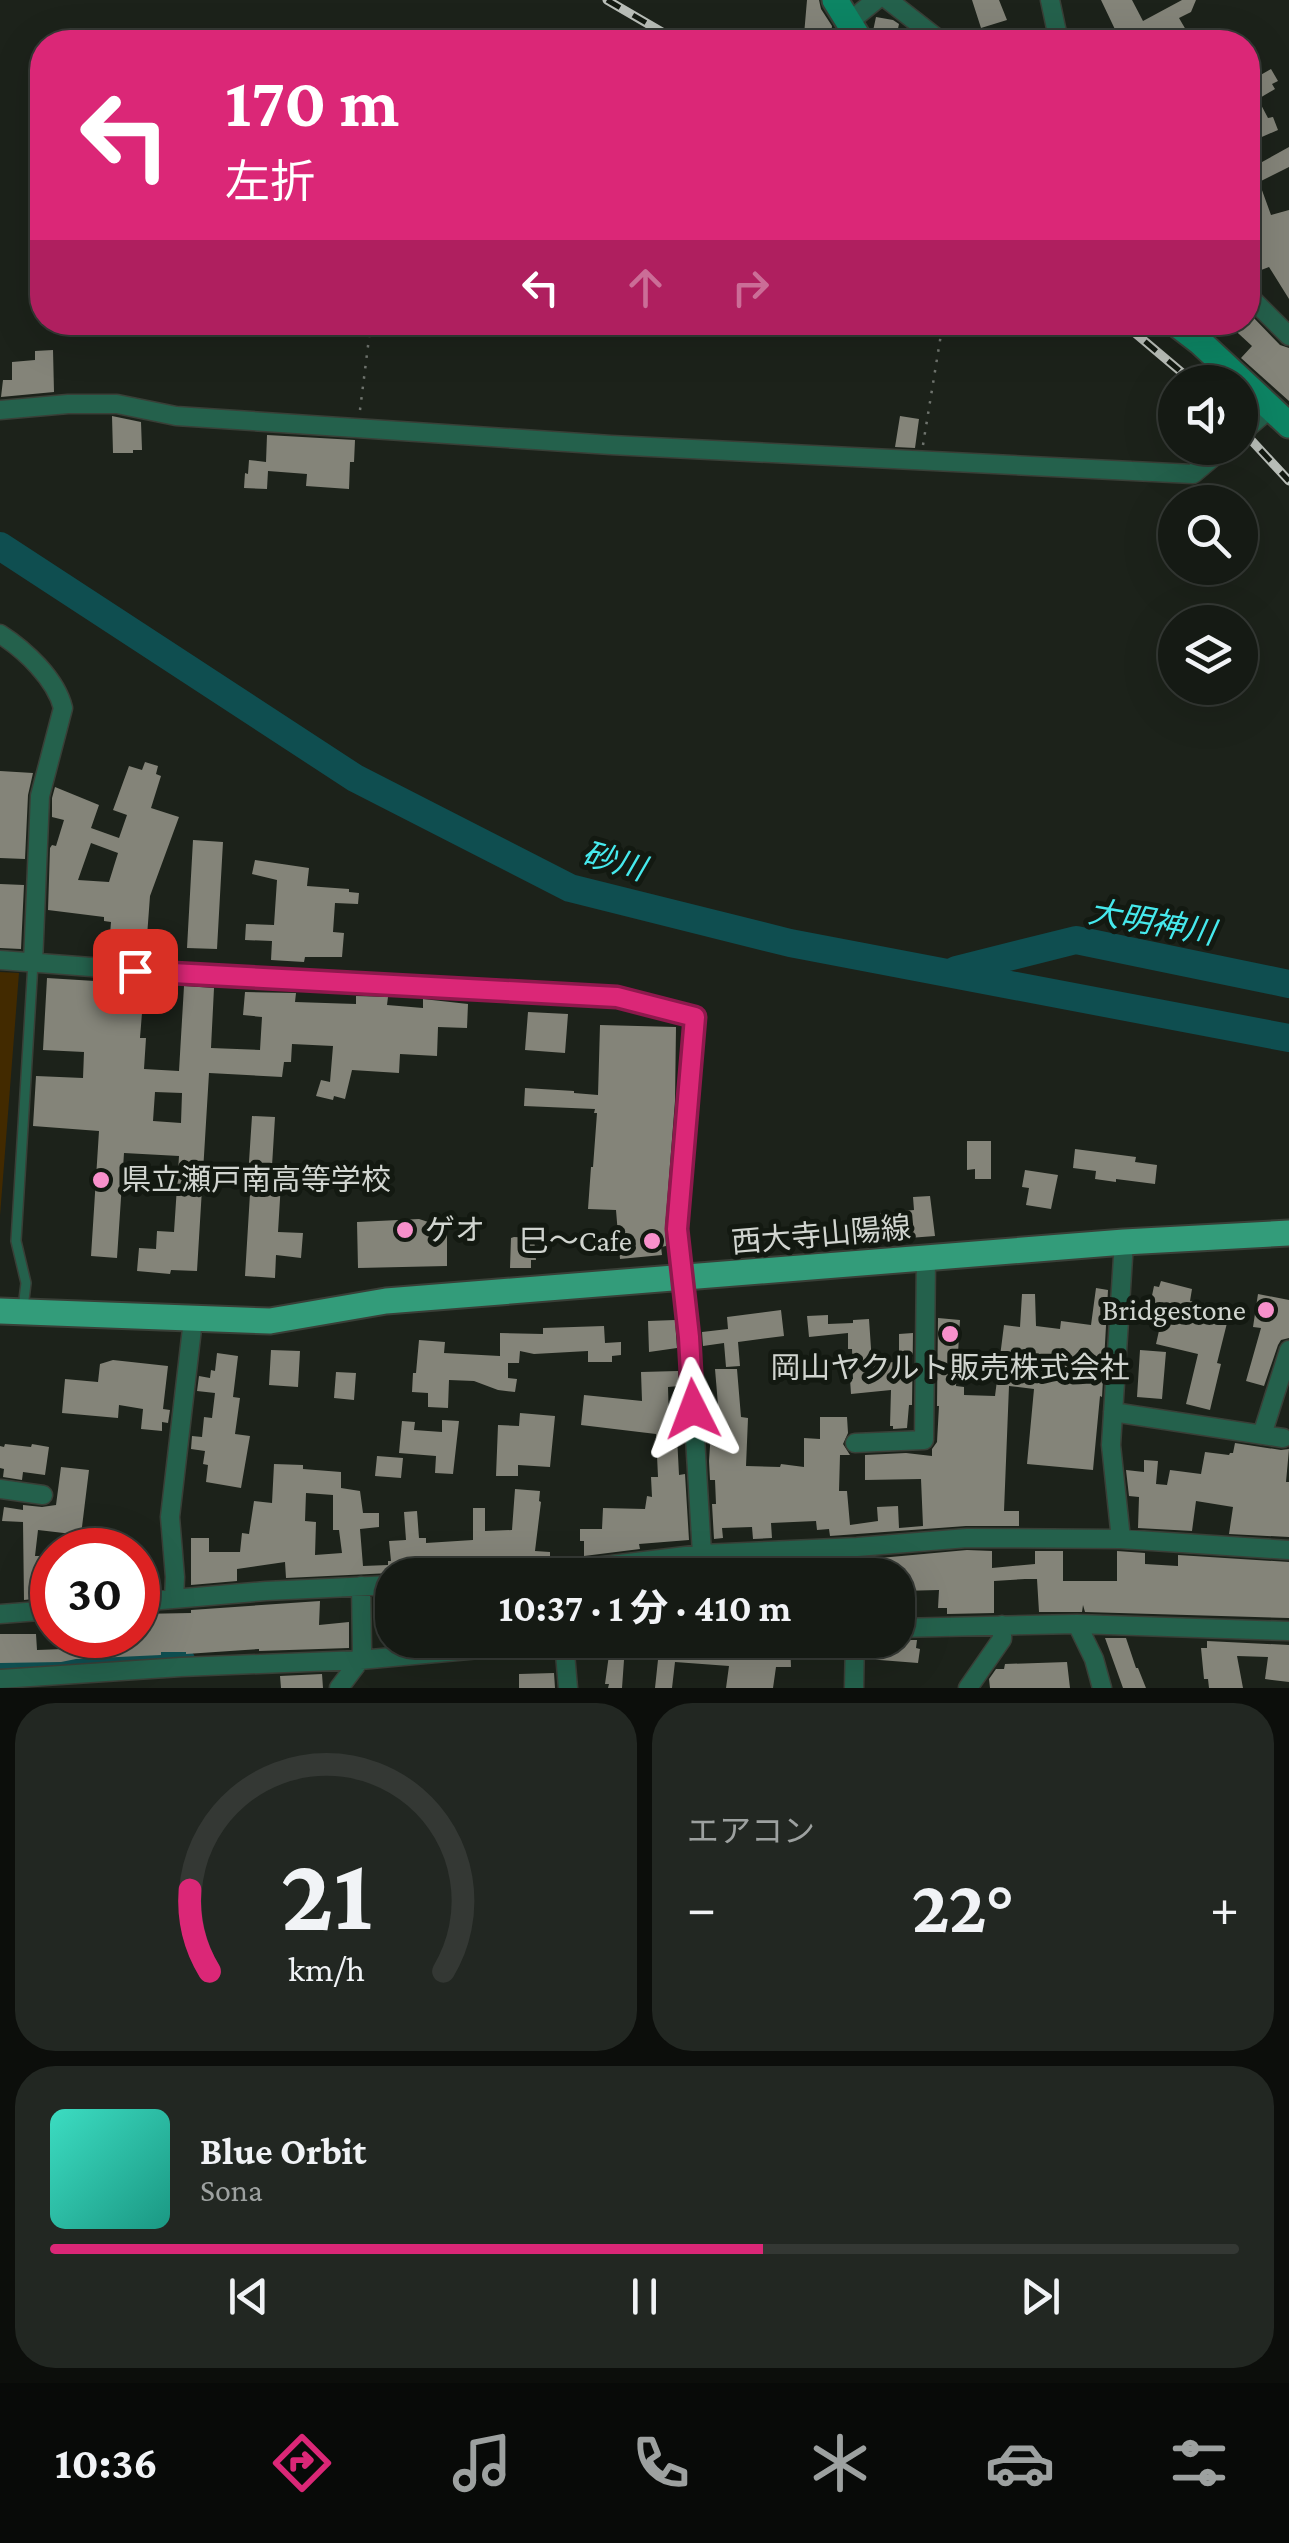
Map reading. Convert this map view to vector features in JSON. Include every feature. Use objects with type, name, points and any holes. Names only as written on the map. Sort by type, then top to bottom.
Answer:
[{"type":"main road","points":[[1191,335],[1280,416]]},
{"type":"main road","name":"西大寺山陽線","points":[[11,1311],[270,1321],[386,1301],[1289,1232]]},
{"type":"street","points":[[849,22],[876,0]]},
{"type":"street","points":[[888,0],[927,30]]},
{"type":"street","points":[[1050,0],[1056,30]]},
{"type":"street","points":[[1260,307],[1289,336]]},
{"type":"street","points":[[0,410],[117,404],[176,416],[920,462],[1193,474],[1204,465]]},
{"type":"street","points":[[0,634],[15,644],[49,681],[63,708],[40,796],[33,962]]},
{"type":"street","points":[[0,960],[170,974],[617,997],[695,1017],[677,1229],[689,1337],[702,1554]]},
{"type":"street","points":[[1121,1539],[1111,1445],[1124,1242]]},
{"type":"street","points":[[856,1443],[924,1440],[926,1259]]},
{"type":"street","points":[[174,1599],[170,1516],[193,1320]]},
{"type":"street","points":[[1262,1434],[1288,1350]]},
{"type":"street","points":[[1113,1412],[1283,1438]]},
{"type":"street","points":[[0,1490],[44,1495]]},
{"type":"street","points":[[669,1558],[966,1538],[1121,1539],[1289,1550]]},
{"type":"street","points":[[857,1547],[857,1558]]},
{"type":"street","points":[[160,1600],[375,1585]]},
{"type":"street","points":[[338,1688],[360,1660],[361,1586]]},
{"type":"street","points":[[0,1614],[30,1612]]},
{"type":"street","points":[[1077,1624],[1094,1659],[1102,1688]]},
{"type":"street","points":[[915,1628],[1077,1624],[1289,1631]]},
{"type":"street","points":[[968,1688],[1002,1639],[1002,1625]]},
{"type":"street","points":[[13,1682],[181,1667],[377,1658]]},
{"type":"street","points":[[568,1688],[571,1658]]},
{"type":"street","points":[[854,1688],[855,1658]]},
{"type":"lane","points":[[11,1311],[26,1283],[16,1241],[33,962]]},
{"type":"path","points":[[358,428],[369,335]]},
{"type":"path","points":[[920,462],[941,335]]},
{"type":"shaded area","points":[[0,972],[19,973],[0,1216]]},
{"type":"building","points":[[807,0],[819,0],[832,30],[804,30]]},
{"type":"building","points":[[972,0],[999,0],[1007,20],[981,28]]},
{"type":"building","points":[[1101,0],[1132,0],[1143,21],[1182,0],[1196,0],[1191,12],[1179,18],[1186,30],[1115,30]]},
{"type":"building","points":[[876,17],[899,24],[898,30],[873,30]]},
{"type":"building","points":[[1271,69],[1278,81],[1272,84],[1275,89],[1260,98],[1260,75]]},
{"type":"building","points":[[1260,103],[1268,118],[1273,117],[1278,130],[1260,138]]},
{"type":"building","points":[[1289,147],[1289,167],[1260,182],[1260,163]]},
{"type":"building","points":[[1260,185],[1271,215],[1289,210],[1289,299],[1269,267],[1260,270]]},
{"type":"building","points":[[1260,324],[1280,345],[1289,348],[1289,401],[1258,373],[1258,365],[1249,365],[1241,358],[1252,346],[1240,335],[1260,335]]},
{"type":"building","points":[[53,350],[54,392],[1,397],[3,380],[12,380],[12,362],[35,360],[35,351]]},
{"type":"building","points":[[112,416],[141,422],[142,450],[113,453]]},
{"type":"building","points":[[900,416],[919,419],[915,448],[895,447]]},
{"type":"building","points":[[267,435],[355,440],[349,489],[306,486],[307,474],[268,471],[267,489],[244,488],[249,460],[266,462]]},
{"type":"building","points":[[145,762],[158,766],[156,774],[161,776],[151,808],[179,817],[150,896],[146,950],[109,947],[111,922],[104,921],[104,917],[48,910],[50,848],[56,846],[64,820],[52,817],[52,798],[55,787],[99,805],[91,828],[119,838],[127,815],[113,810],[129,766],[142,770]],"holes":[[[91,843],[118,853],[109,882],[78,880]]]},
{"type":"building","points":[[0,771],[33,773],[25,859],[0,858]]},
{"type":"building","points":[[193,840],[223,842],[217,949],[187,948]]},
{"type":"building","points":[[255,860],[309,868],[307,886],[359,893],[358,904],[335,903],[333,932],[344,933],[342,957],[305,957],[304,962],[271,960],[272,941],[245,940],[246,924],[274,925],[277,880],[252,874]]},
{"type":"building","points":[[0,884],[24,885],[21,949],[0,948]]},
{"type":"building","points":[[47,978],[159,985],[157,1013],[142,1013],[140,1038],[146,1038],[144,1069],[179,1071],[184,986],[214,988],[211,1048],[260,1050],[262,1017],[243,1015],[245,992],[296,993],[295,1002],[356,1004],[356,996],[388,997],[387,1005],[423,1008],[423,999],[468,1004],[467,1028],[438,1027],[437,1056],[400,1054],[399,1073],[352,1070],[345,1099],[316,1096],[321,1080],[330,1082],[333,1046],[292,1044],[291,1062],[284,1062],[282,1077],[209,1073],[197,1271],[171,1270],[170,1274],[137,1271],[139,1248],[156,1249],[157,1231],[174,1232],[179,1156],[124,1153],[117,1258],[91,1256],[99,1131],[33,1126],[36,1076],[83,1078],[84,1052],[43,1050]],"holes":[[[155,1092],[182,1093],[181,1123],[153,1121]]]},
{"type":"building","points":[[528,1012],[568,1014],[565,1053],[525,1050]]},
{"type":"building","points":[[600,1025],[676,1027],[675,1101],[666,1246],[661,1247],[662,1255],[620,1259],[616,1210],[588,1209],[595,1109],[524,1106],[525,1088],[598,1095]]},
{"type":"building","points":[[252,1116],[275,1117],[272,1166],[282,1166],[278,1232],[303,1233],[301,1258],[276,1255],[275,1278],[245,1276]]},
{"type":"building","points":[[967,1141],[991,1141],[991,1179],[975,1179],[975,1169],[967,1170]]},
{"type":"building","points":[[1075,1149],[1136,1157],[1135,1162],[1157,1165],[1155,1184],[1095,1179],[1096,1171],[1073,1168]]},
{"type":"building","points":[[1025,1170],[1058,1175],[1051,1209],[1026,1205],[1029,1188],[1022,1187]]},
{"type":"building","points":[[930,1196],[935,1236],[870,1241],[868,1214],[914,1210],[913,1197]]},
{"type":"building","points":[[419,1219],[447,1228],[447,1266],[358,1268],[357,1222]]},
{"type":"building","points":[[514,1237],[534,1238],[536,1260],[531,1260],[531,1268],[510,1268]]},
{"type":"building","points":[[1161,1281],[1192,1289],[1190,1301],[1231,1307],[1210,1410],[1186,1404],[1198,1354],[1156,1344],[1163,1313],[1149,1310],[1154,1286],[1159,1287]]},
{"type":"building","points":[[1096,1288],[1108,1290],[1093,1470],[1027,1464],[1034,1389],[1009,1386],[1004,1511],[1019,1511],[1019,1526],[830,1536],[829,1529],[817,1530],[816,1521],[771,1523],[772,1538],[753,1539],[752,1527],[722,1528],[723,1538],[714,1539],[715,1480],[710,1480],[709,1461],[712,1417],[719,1417],[715,1369],[737,1369],[741,1417],[748,1418],[746,1466],[804,1467],[804,1438],[820,1439],[820,1417],[847,1417],[848,1433],[843,1444],[850,1455],[840,1455],[839,1491],[847,1491],[850,1525],[878,1521],[877,1507],[898,1506],[899,1528],[923,1526],[921,1479],[865,1480],[865,1455],[932,1456],[937,1442],[939,1406],[938,1318],[960,1320],[956,1386],[964,1387],[964,1395],[995,1396],[1004,1325],[1020,1327],[1022,1294],[1035,1294],[1036,1326],[1060,1329],[1061,1321],[1091,1325]]},
{"type":"building","points":[[1258,1294],[1289,1300],[1289,1338],[1278,1345],[1264,1386],[1246,1381],[1261,1328],[1253,1327]]},
{"type":"building","points":[[781,1310],[784,1336],[738,1342],[740,1366],[726,1367],[724,1343],[703,1346],[702,1332],[728,1329],[727,1317]]},
{"type":"building","points":[[828,1315],[828,1324],[869,1319],[872,1363],[899,1361],[899,1334],[913,1333],[912,1405],[907,1428],[890,1426],[891,1390],[851,1394],[852,1349],[848,1349],[848,1333],[809,1337],[807,1316]]},
{"type":"building","points":[[675,1320],[677,1348],[649,1352],[648,1321]]},
{"type":"building","points":[[604,1326],[605,1343],[621,1342],[621,1355],[612,1356],[612,1362],[588,1362],[588,1351],[520,1351],[519,1363],[508,1363],[508,1378],[517,1379],[515,1392],[474,1381],[449,1380],[448,1408],[428,1407],[428,1393],[412,1392],[419,1340],[445,1342],[444,1353],[500,1356],[500,1333],[543,1334],[543,1328]]},
{"type":"building","points":[[271,1350],[300,1351],[298,1387],[269,1385]]},
{"type":"building","points":[[1140,1350],[1166,1352],[1162,1399],[1137,1397]]},
{"type":"building","points":[[217,1353],[238,1356],[233,1397],[240,1398],[235,1434],[250,1436],[241,1488],[206,1482],[205,1451],[191,1449],[192,1436],[202,1437],[204,1417],[212,1418],[215,1393],[197,1391],[199,1376],[210,1378],[211,1370],[215,1371]]},
{"type":"building","points":[[113,1360],[168,1366],[163,1409],[170,1410],[168,1423],[162,1422],[162,1431],[141,1429],[143,1409],[119,1405],[118,1418],[62,1413],[65,1379],[98,1382],[100,1364]]},
{"type":"building","points":[[678,1371],[679,1386],[668,1387],[669,1421],[682,1425],[682,1437],[677,1436],[679,1475],[685,1474],[689,1540],[639,1544],[640,1549],[584,1556],[580,1529],[602,1529],[603,1508],[645,1509],[647,1496],[652,1497],[651,1477],[658,1477],[656,1434],[581,1425],[584,1395],[642,1401],[641,1372]]},
{"type":"building","points":[[336,1372],[356,1373],[354,1400],[334,1398]]},
{"type":"building","points":[[520,1413],[555,1416],[550,1467],[518,1465],[518,1476],[496,1476],[498,1425],[519,1426]]},
{"type":"building","points":[[442,1420],[459,1421],[453,1474],[435,1473],[436,1456],[399,1453],[402,1421],[415,1422],[414,1430],[442,1432]]},
{"type":"building","points":[[1235,1443],[1289,1449],[1289,1537],[1229,1534],[1233,1507],[1196,1501],[1192,1531],[1138,1528],[1139,1497],[1129,1496],[1126,1470],[1144,1472],[1144,1460],[1158,1461],[1156,1484],[1167,1485],[1170,1470],[1201,1474],[1205,1452],[1229,1455]]},
{"type":"building","points":[[0,1446],[49,1447],[45,1475],[23,1472],[22,1480],[3,1477]]},
{"type":"building","points":[[377,1456],[403,1458],[401,1478],[375,1476]]},
{"type":"building","points":[[274,1464],[341,1472],[341,1488],[360,1491],[363,1513],[379,1513],[379,1527],[360,1529],[363,1566],[375,1566],[375,1574],[286,1578],[285,1562],[237,1569],[237,1581],[191,1585],[191,1538],[209,1538],[209,1552],[240,1552],[242,1533],[249,1534],[254,1501],[272,1503]],"holes":[[[306,1493],[333,1495],[333,1530],[339,1530],[342,1553],[315,1555],[316,1522],[305,1521]]]},
{"type":"building","points":[[61,1467],[89,1470],[82,1528],[30,1528],[30,1599],[24,1600],[23,1522],[2,1521],[4,1507],[23,1510],[23,1505],[56,1505]]},
{"type":"building","points":[[515,1489],[540,1491],[535,1551],[550,1552],[550,1558],[391,1558],[389,1541],[406,1540],[404,1512],[417,1511],[419,1538],[426,1538],[426,1543],[473,1540],[473,1508],[485,1508],[485,1531],[512,1530]]},
{"type":"building","points":[[992,1551],[992,1568],[1035,1564],[1035,1551],[1063,1551],[1063,1581],[1117,1581],[1117,1551],[1145,1553],[1145,1564],[1178,1566],[1178,1555],[1289,1562],[1289,1618],[1085,1612],[1083,1605],[1082,1612],[1039,1612],[1037,1579],[994,1581],[994,1613],[947,1614],[947,1608],[938,1608],[939,1590],[915,1591],[915,1558],[880,1558]]},
{"type":"building","points":[[320,1601],[319,1625],[349,1622],[349,1648],[161,1652],[160,1655],[160,1614]]},
{"type":"building","points":[[0,1634],[30,1634],[30,1658],[97,1658],[0,1663]]},
{"type":"building","points":[[1105,1638],[1126,1638],[1146,1688],[1123,1688]]},
{"type":"building","points":[[915,1640],[916,1648],[920,1649],[918,1663],[867,1659],[915,1658]]},
{"type":"building","points":[[1207,1641],[1289,1645],[1289,1682],[1265,1679],[1268,1657],[1237,1656],[1243,1688],[1209,1688],[1208,1679],[1204,1679],[1201,1648],[1207,1648]]},
{"type":"building","points":[[609,1658],[637,1658],[624,1660],[622,1688],[608,1688],[609,1684],[605,1684]]},
{"type":"building","points":[[658,1658],[791,1658],[791,1667],[776,1667],[773,1688],[726,1688],[729,1666],[675,1662],[672,1688],[655,1688]]},
{"type":"building","points":[[1067,1662],[1070,1688],[990,1688],[989,1679],[1005,1664]]},
{"type":"building","points":[[554,1673],[555,1688],[519,1688],[519,1674]]},
{"type":"building","points":[[322,1674],[323,1688],[281,1688],[280,1676]]},
{"type":"waterway","name":"砂川","points":[[0,546],[355,778],[570,888],[790,943],[1289,1038]]},
{"type":"waterway","name":"大明神川","points":[[956,970],[1076,940],[1289,984]]},
{"type":"waterway","points":[[0,1669],[186,1659]]},
{"type":"railway","points":[[607,0],[658,30]]},
{"type":"railway","points":[[1137,335],[1173,365]]},
{"type":"railway","points":[[1258,447],[1289,481]]},
{"type":"place","name":"県立瀬戸南高等学校","points":[[101,1180]]},
{"type":"place","name":"ゲオ","points":[[405,1230]]},
{"type":"place","name":"巳～Cafe","points":[[652,1241]]},
{"type":"place","name":"Bridgestone","points":[[1266,1310]]},
{"type":"place","name":"岡山ヤクルト販売株式会社","points":[[950,1334]]},
{"type":"route","points":[[135,971],[617,997],[695,1017],[677,1229],[693,1409]]}]
